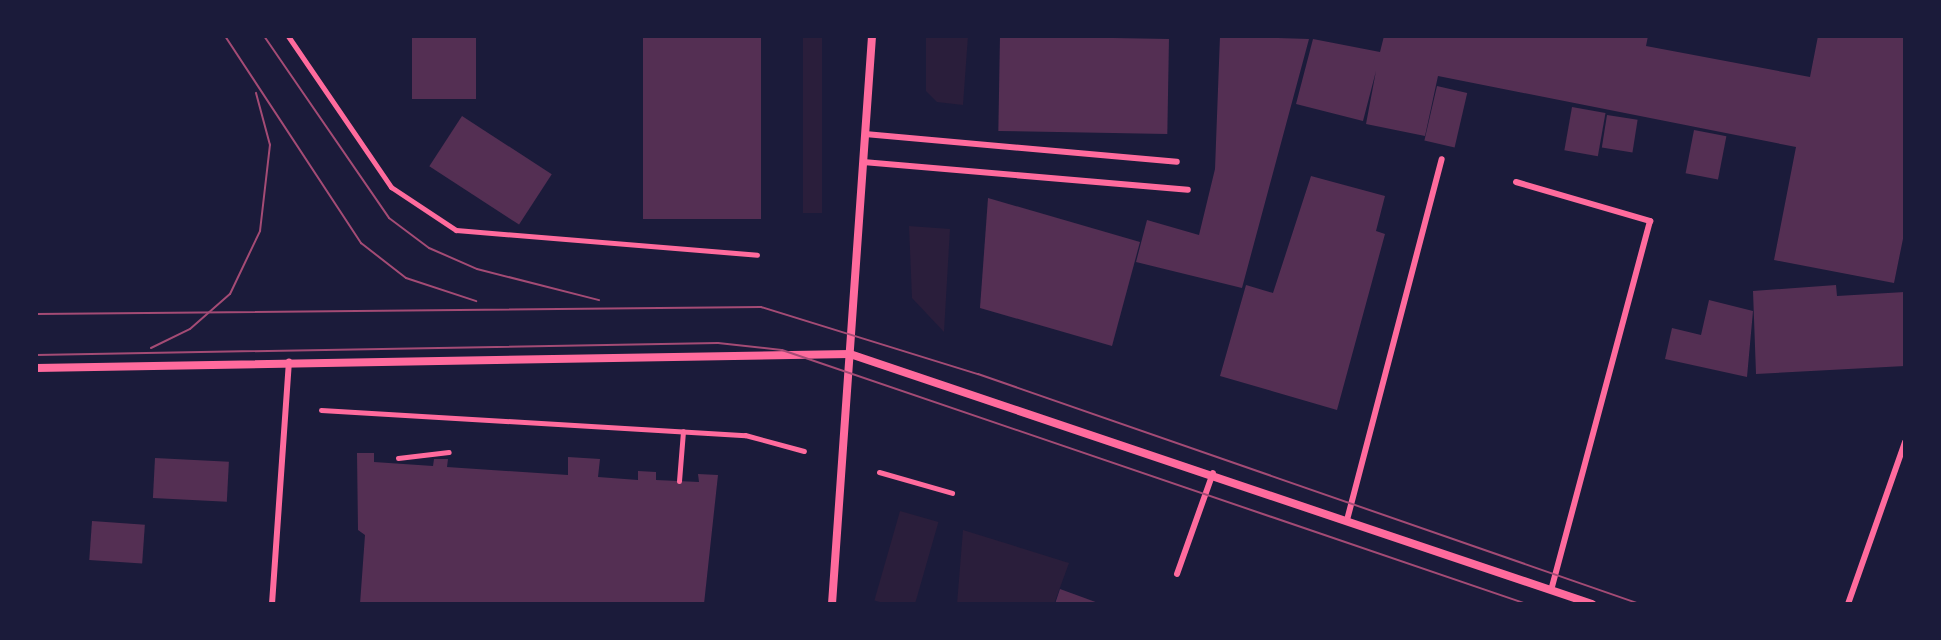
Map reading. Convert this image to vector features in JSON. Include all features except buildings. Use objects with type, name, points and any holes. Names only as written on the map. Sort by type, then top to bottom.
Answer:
[{"type":"street","points":[[832,604],[872,36]]},
{"type":"street","points":[[36,368],[850,354],[1213,473],[1592,604]]},
{"type":"lane","points":[[865,134],[1177,162]]},
{"type":"lane","points":[[1347,520],[1442,159]]},
{"type":"lane","points":[[863,162],[1188,190]]},
{"type":"lane","points":[[1516,182],[1650,221],[1551,590]]},
{"type":"lane","points":[[272,604],[289,362]]},
{"type":"lane","points":[[1848,604],[1905,442]]},
{"type":"lane","points":[[1177,574],[1213,473]]},
{"type":"path","points":[[288,36],[391,187],[456,230],[757,255]]},
{"type":"path","points":[[285,408],[745,435],[952,493]]},
{"type":"path","points":[[679,481],[683,431]]},
{"type":"path","points":[[398,458],[449,452]]},
{"type":"shaded area","points":[[803,36],[822,36],[822,213],[803,213]]},
{"type":"shaded area","points":[[926,36],[968,36],[963,105],[937,102],[926,91]]},
{"type":"shaded area","points":[[909,226],[950,229],[944,332],[912,298]]},
{"type":"shaded area","points":[[900,511],[938,522],[915,604],[887,604],[874,600]]},
{"type":"shaded area","points":[[963,530],[1069,563],[1054,604],[957,604]]},
{"type":"tram line","points":[[225,36],[361,243],[406,278],[476,301]]},
{"type":"tram line","points":[[264,36],[389,218],[429,248],[477,269],[599,300]]},
{"type":"tram line","points":[[151,348],[190,329],[230,294],[260,231],[270,145],[256,93]]},
{"type":"tram line","points":[[36,314],[761,307],[978,374],[1640,604]]},
{"type":"tram line","points":[[36,355],[718,343],[782,350],[1527,604]]}]
